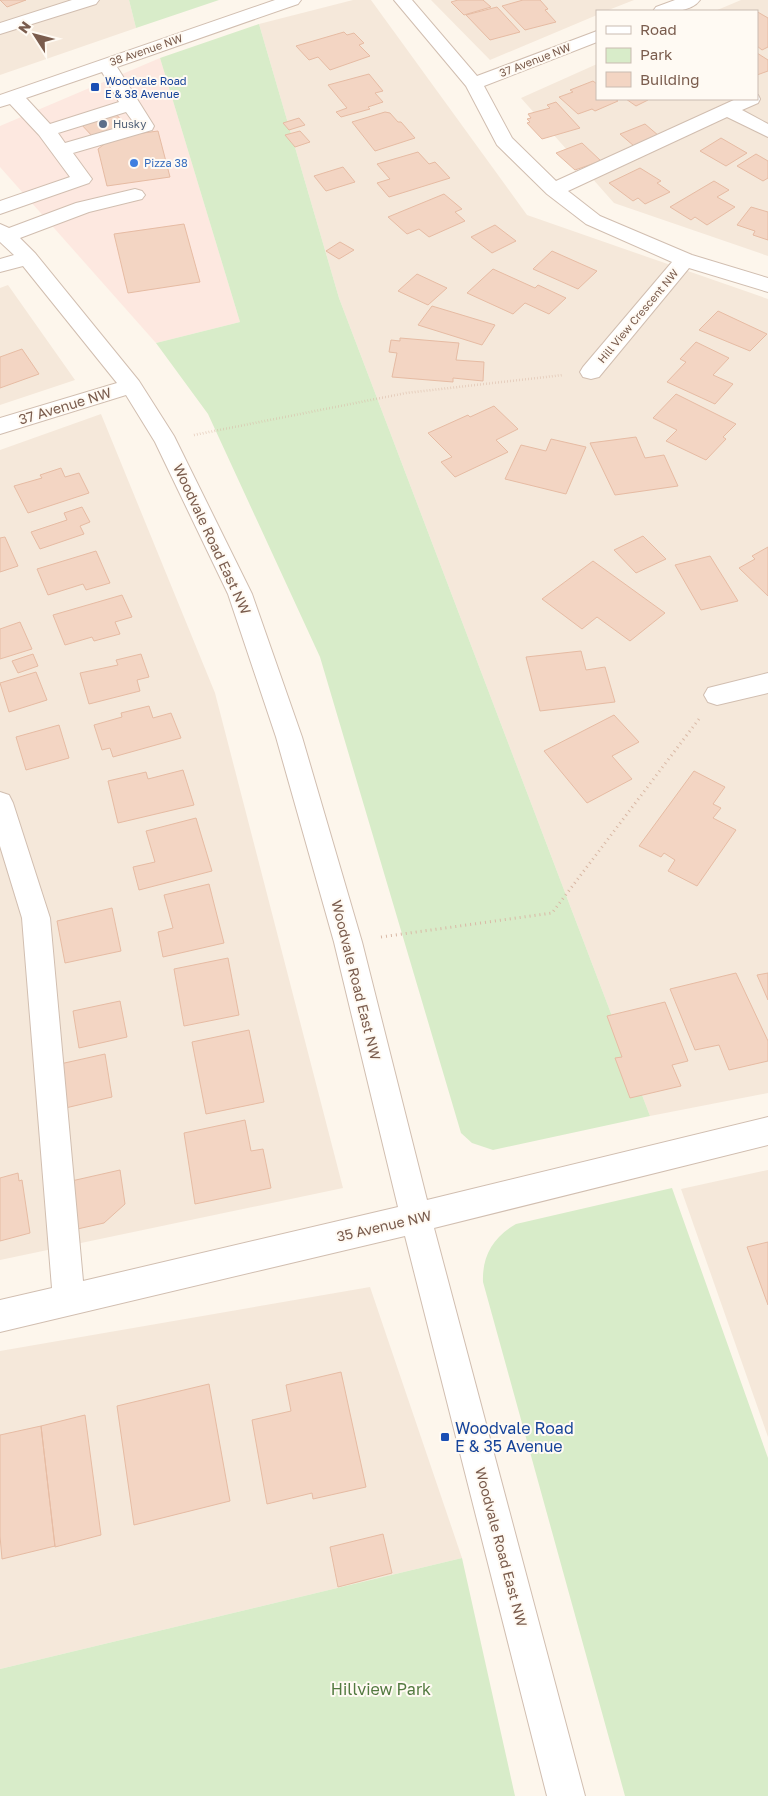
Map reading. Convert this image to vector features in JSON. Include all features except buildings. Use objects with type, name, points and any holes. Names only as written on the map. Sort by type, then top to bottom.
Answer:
[{"type":"street","points":[[0,29],[90,0]]},
{"type":"street","name":"38 Avenue NW","points":[[6,98],[292,0]]},
{"type":"street","name":"Hill View Crescent NW","points":[[403,0],[474,84],[504,141],[554,190],[593,220],[685,260],[768,285]]},
{"type":"street","points":[[665,10],[691,0]]},
{"type":"street","name":"37 Avenue NW","points":[[474,84],[596,36]]},
{"type":"street","points":[[60,151],[145,126],[130,105],[106,64]]},
{"type":"street","points":[[0,208],[82,179],[46,131],[6,98]]},
{"type":"street","points":[[554,190],[749,100]]},
{"type":"street","points":[[46,131],[130,105]]},
{"type":"street","points":[[727,110],[768,130]]},
{"type":"street","points":[[3,233],[83,207],[135,195]]},
{"type":"street","name":"Woodvale Road East NW","points":[[3,233],[28,258],[131,386],[166,441],[240,594],[289,737],[348,942],[416,1218],[566,1796]]},
{"type":"street","points":[[0,266],[28,258]]},
{"type":"street","name":"Hill View Crescent NW","points":[[591,372],[685,260]]},
{"type":"street","name":"37 Avenue NW","points":[[0,426],[131,386]]},
{"type":"street","points":[[717,695],[768,683]]},
{"type":"street","points":[[0,803],[36,918],[69,1300]]},
{"type":"street","name":"35 Avenue NW","points":[[0,1316],[416,1218],[768,1131]]},
{"type":"path","points":[[166,441],[406,393],[591,372]]},
{"type":"path","points":[[348,942],[552,913],[717,695]]},
{"type":"shaded area","points":[[0,0],[129,0],[136,28],[0,75]]},
{"type":"shaded area","points":[[353,0],[371,0],[527,215],[768,299],[768,1093],[650,1116],[339,298],[259,24]]},
{"type":"shaded area","points":[[431,0],[634,0],[609,10],[596,10],[596,15],[490,60]]},
{"type":"shaded area","points":[[741,0],[768,0],[768,256],[614,203],[521,98],[596,64],[596,100],[758,100],[758,10],[717,10]]},
{"type":"shaded area","points":[[160,58],[240,322],[156,343],[0,167],[0,126]]},
{"type":"shaded area","points":[[8,285],[75,380],[0,405],[0,288]]},
{"type":"shaded area","points":[[101,414],[215,693],[343,1188],[0,1260],[0,450]]},
{"type":"shaded area","points":[[768,1170],[768,1437],[681,1189]]},
{"type":"shaded area","points":[[370,1287],[462,1558],[0,1669],[0,1351]]},
{"type":"green space","points":[[129,0],[219,0],[136,28]]},
{"type":"green space","points":[[259,24],[339,298],[650,1116],[493,1150],[472,1143],[461,1133],[320,657],[208,414],[156,343],[240,322],[160,58]]},
{"type":"green space","points":[[672,1188],[768,1458],[768,1796],[625,1796],[483,1282],[484,1264],[491,1248],[501,1235],[516,1224]]},
{"type":"green space","name":"Hillview Park","points":[[462,1558],[515,1796],[0,1796],[0,1669]]},
{"type":"place","name":"Woodvale Road E & 38 Avenue","points":[[95,87]]},
{"type":"place","name":"Husky","points":[[103,124]]},
{"type":"place","name":"Pizza 38","points":[[134,163]]},
{"type":"place","name":"Woodvale Road E & 35 Avenue","points":[[445,1437]]}]
